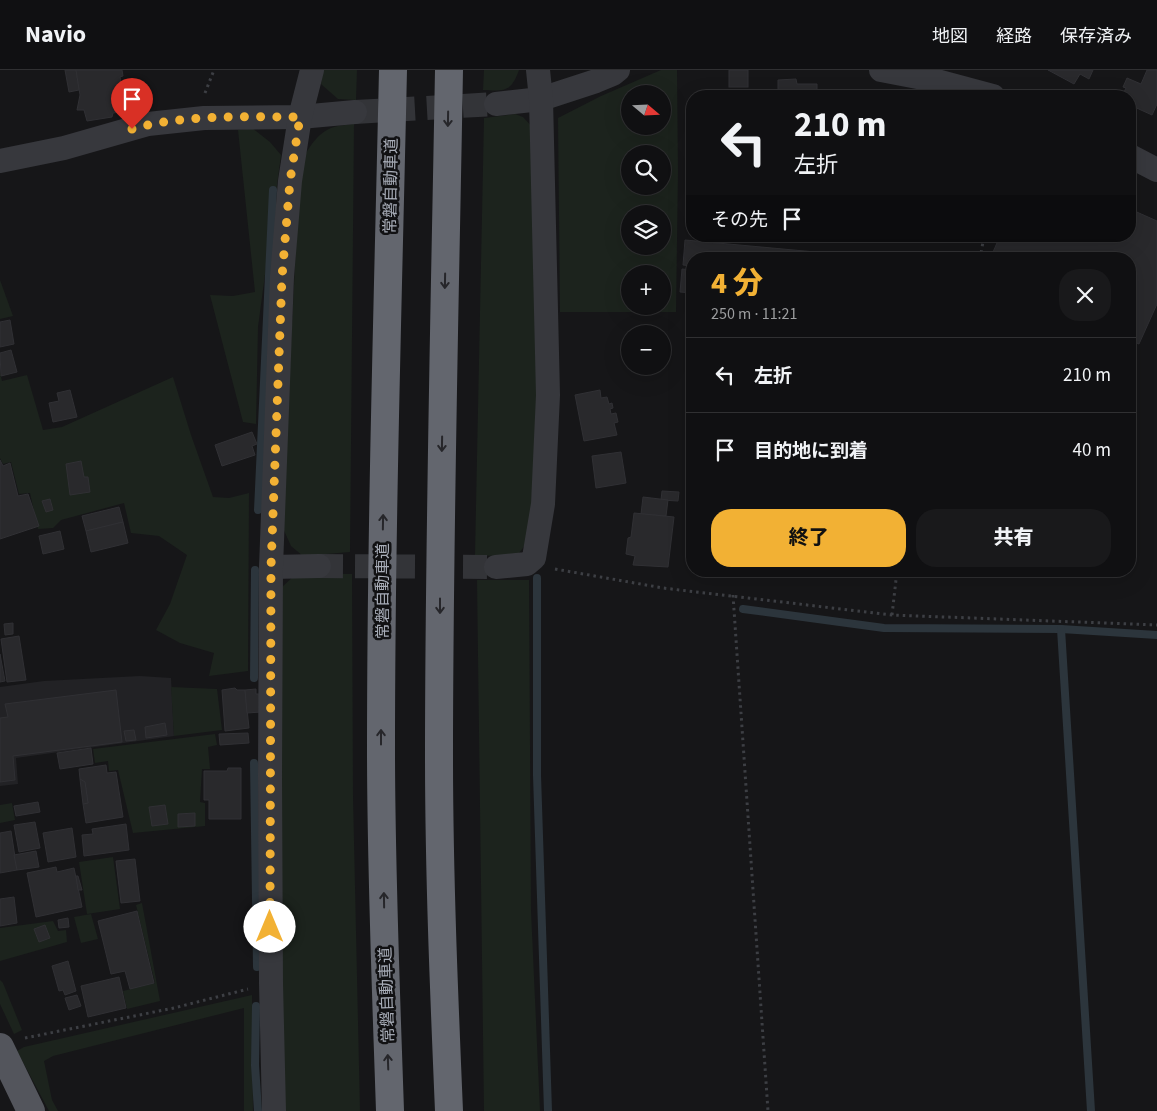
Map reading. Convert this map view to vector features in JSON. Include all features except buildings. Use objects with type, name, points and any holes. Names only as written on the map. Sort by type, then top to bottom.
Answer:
[{"type":"highway","name":"常磐自動車道","points":[[390,1111],[385,982],[381,752],[383,516],[392,70]]},
{"type":"highway","points":[[449,70],[439,748],[444,986],[449,1111]]},
{"type":"main road","points":[[10,1043],[31,1111]]},
{"type":"street","points":[[274,1111],[271,983],[271,567],[282,277],[290,181],[300,117],[312,70]]},
{"type":"street","points":[[496,567],[527,564],[534,558],[543,504],[548,395],[541,99],[538,70]]},
{"type":"street","points":[[496,104],[541,99],[596,82],[618,70]]},
{"type":"street","points":[[881,70],[970,90]]},
{"type":"street","points":[[0,161],[64,148],[148,124],[204,118],[300,117],[355,112]]},
{"type":"street","points":[[1136,159],[1157,170]]},
{"type":"street","points":[[271,567],[319,566]]},
{"type":"path","points":[[534,558],[556,570],[663,588],[892,615],[1157,625]]},
{"type":"path","points":[[892,615],[896,577]]},
{"type":"path","points":[[733,596],[768,1111]]},
{"type":"path","points":[[10,1043],[174,1008],[271,983]]},
{"type":"shaded area","points":[[323,70],[357,70],[356,100],[338,99],[321,84]]},
{"type":"shaded area","points":[[484,70],[519,70],[513,83],[506,89],[483,90]]},
{"type":"shaded area","points":[[661,70],[677,70],[676,312],[671,312],[671,265],[621,265],[621,312],[560,312],[558,118],[621,87],[621,135],[671,135],[671,85],[626,85]]},
{"type":"shaded area","points":[[515,114],[523,117],[534,129],[539,388],[529,540],[516,557],[475,555],[484,118]]},
{"type":"shaded area","points":[[354,124],[350,552],[303,556],[291,546],[282,526],[300,165],[309,148],[322,133],[341,125]]},
{"type":"shaded area","points":[[252,128],[270,142],[281,155],[258,327],[256,424],[243,422],[210,295],[233,296],[255,292],[238,130]]},
{"type":"shaded area","points":[[0,280],[13,316],[0,319]]},
{"type":"shaded area","points":[[0,373],[2,381],[27,375],[43,430],[62,427],[173,377],[213,497],[229,498],[249,493],[248,671],[209,676],[214,653],[180,643],[156,630],[170,604],[187,555],[159,536],[131,533],[124,503],[61,520],[53,528],[38,529],[30,493],[19,494],[11,462],[3,464],[0,458]]},
{"type":"shaded area","points":[[296,574],[352,574],[353,796],[360,1111],[281,1111],[279,590]]},
{"type":"shaded area","points":[[477,580],[529,580],[531,910],[540,1111],[484,1111]]},
{"type":"shaded area","points":[[140,676],[171,678],[174,736],[16,758],[18,784],[0,786],[0,687],[44,681]]},
{"type":"shaded area","points":[[171,687],[217,689],[222,730],[174,736]]},
{"type":"shaded area","points":[[215,734],[217,745],[208,747],[210,769],[202,769],[200,802],[205,803],[205,826],[133,833],[118,770],[109,771],[108,761],[95,763],[93,749]]},
{"type":"shaded area","points":[[12,803],[15,820],[0,823],[0,805]]},
{"type":"shaded area","points":[[113,857],[120,909],[87,914],[79,862]]},
{"type":"shaded area","points":[[142,903],[160,1001],[127,1009],[123,991],[155,983],[136,905]]},
{"type":"shaded area","points":[[91,914],[98,939],[81,943],[74,917]]},
{"type":"shaded area","points":[[53,921],[58,931],[66,930],[67,942],[0,961],[0,928]]},
{"type":"shaded area","points":[[0,980],[3,983],[22,1030],[14,1034],[0,1004]]},
{"type":"shaded area","points":[[252,995],[253,1111],[244,1111],[244,1008],[53,1056],[44,1061],[52,1100],[58,1111],[49,1111],[17,1051],[24,1047]]},
{"type":"waterway","points":[[258,510],[273,190]]},
{"type":"waterway","points":[[254,678],[255,570]]},
{"type":"waterway","points":[[537,578],[537,775],[548,1111]]},
{"type":"waterway","points":[[743,609],[884,628],[1061,629],[1157,635]]},
{"type":"waterway","points":[[1061,629],[1091,1111]]},
{"type":"waterway","points":[[254,763],[257,967]]},
{"type":"waterway","points":[[256,1006],[255,1065],[258,1111]]},
{"type":"tunnel","points":[[355,112],[496,104]]},
{"type":"tunnel","points":[[319,566],[496,567]]},
{"type":"route","points":[[132,129],[148,124],[204,118],[300,117],[290,181],[282,277],[271,567],[270,927]]}]
